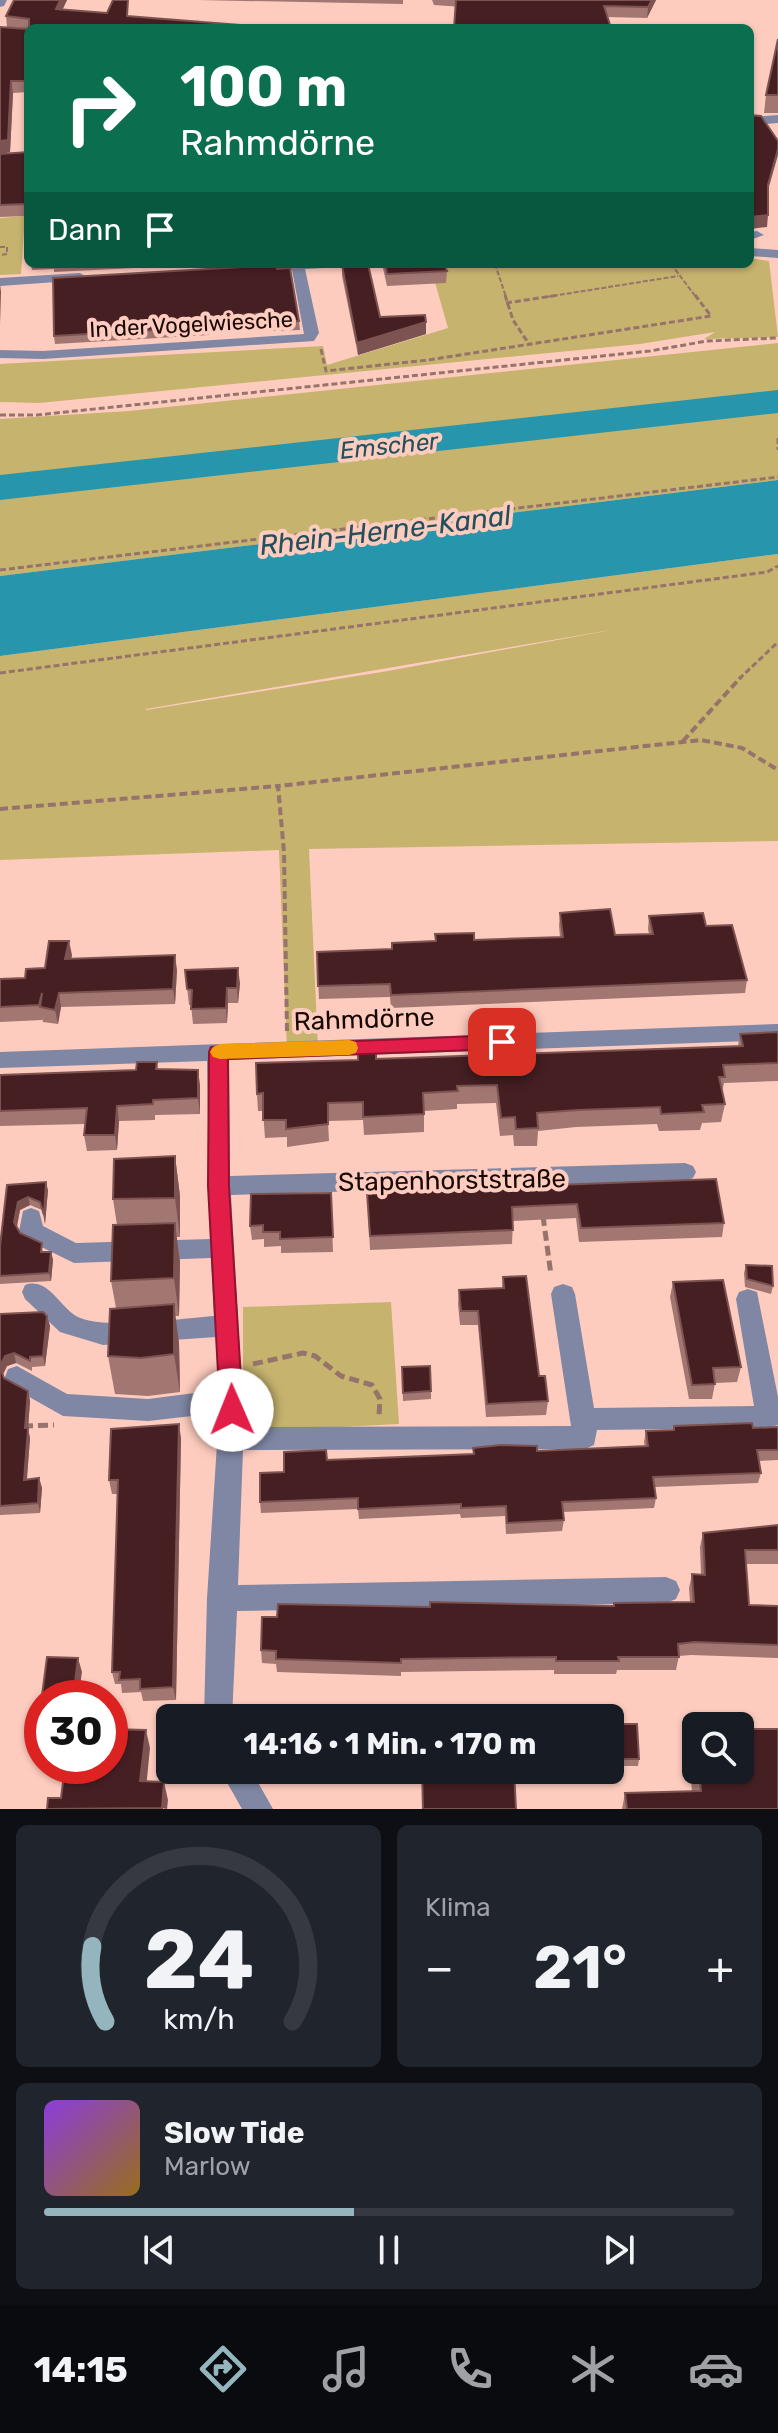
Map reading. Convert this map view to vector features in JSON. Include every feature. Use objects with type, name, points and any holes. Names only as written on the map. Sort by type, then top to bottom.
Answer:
[{"type":"street","points":[[754,121],[778,119]]},
{"type":"street","points":[[754,252],[778,254]]},
{"type":"street","points":[[237,269],[257,268]]},
{"type":"street","name":"In der Vogelwiesche","points":[[0,354],[43,355],[309,338],[312,333],[298,268]]},
{"type":"street","points":[[0,282],[100,276]]},
{"type":"street","name":"Rahmdörne","points":[[0,1060],[778,1032]]},
{"type":"street","points":[[218,1052],[219,1186],[231,1364],[231,1439],[221,1598],[218,1704]]},
{"type":"street","name":"Stapenhorststraße","points":[[219,1186],[685,1172]]},
{"type":"street","points":[[31,1218],[31,1231],[74,1253],[223,1248]]},
{"type":"street","points":[[34,1292],[69,1325],[103,1334],[228,1326]]},
{"type":"street","points":[[231,1439],[585,1437],[563,1294]]},
{"type":"street","points":[[583,1419],[769,1417],[748,1299]]},
{"type":"street","points":[[17,1377],[63,1405],[148,1410],[231,1400]]},
{"type":"street","points":[[221,1598],[666,1590]]},
{"type":"street","points":[[243,1784],[258,1809]]},
{"type":"path","points":[[0,247],[7,247],[7,254],[0,255],[0,263]]},
{"type":"path","points":[[496,268],[513,320],[529,344]]},
{"type":"path","points":[[309,338],[320,344],[326,371],[428,360],[711,316],[673,268]]},
{"type":"path","points":[[506,303],[678,276]]},
{"type":"path","points":[[0,415],[69,412],[650,351],[707,341],[778,338]]},
{"type":"path","points":[[778,438],[778,450]]},
{"type":"path","points":[[0,570],[778,477]]},
{"type":"path","points":[[767,572],[778,566]]},
{"type":"path","points":[[0,673],[767,572],[778,574]]},
{"type":"path","points":[[683,741],[757,659],[778,642]]},
{"type":"path","points":[[0,809],[278,786],[683,741],[736,745],[754,751],[778,770]]},
{"type":"path","points":[[278,786],[284,852],[287,1050]]},
{"type":"path","points":[[538,1178],[553,1290],[563,1294]]},
{"type":"path","points":[[231,1364],[260,1365],[280,1355],[304,1353],[325,1361],[341,1376],[372,1385],[380,1399],[378,1438]]},
{"type":"shaded area","points":[[24,216],[21,274],[0,275],[0,218]]},
{"type":"shaded area","points":[[754,259],[769,261],[778,337],[704,339],[715,332],[640,344],[39,403],[0,402],[0,364],[323,346],[327,365],[448,328],[431,268],[754,268]]},
{"type":"shaded area","points":[[778,343],[778,480],[0,576],[0,419],[129,411]]},
{"type":"shaded area","points":[[778,554],[778,841],[309,849],[318,1049],[287,1050],[279,850],[0,860],[0,656]],"holes":[[[617,629],[388,671],[146,710]]]},
{"type":"shaded area","points":[[391,1302],[399,1424],[243,1432],[243,1307]]},
{"type":"water","name":"Emscher","points":[[778,390],[778,413],[0,500],[0,475]]},
{"type":"water","name":"Rhein-Herne-Kanal","points":[[778,480],[778,554],[0,656],[0,576]]},
{"type":"building","points":[[14,0],[60,0],[56,9],[107,13],[113,0],[128,0],[127,16],[227,24],[29,24],[29,19],[6,16]]},
{"type":"building","points":[[456,0],[652,0],[648,7],[604,6],[610,24],[454,24]]},
{"type":"building","points":[[0,27],[24,29],[24,81],[11,81],[8,140],[0,141]]},
{"type":"building","points":[[778,39],[778,95],[766,95]]},
{"type":"building","points":[[754,115],[761,116],[778,141],[768,185],[768,215],[754,217]]},
{"type":"building","points":[[24,152],[24,204],[0,205],[0,154]]},
{"type":"building","points":[[225,268],[290,268],[299,321],[273,323],[272,313],[207,317],[208,327],[54,336],[53,278]]},
{"type":"building","points":[[343,268],[369,268],[380,317],[425,315],[426,322],[357,343]]},
{"type":"building","points":[[386,268],[446,268],[447,271],[387,274]]},
{"type":"building","points":[[610,909],[615,935],[653,934],[649,916],[703,913],[706,926],[732,925],[747,980],[391,995],[390,984],[318,986],[317,952],[392,949],[392,943],[436,941],[435,934],[474,933],[474,940],[563,937],[560,913]]},
{"type":"building","points":[[49,941],[69,941],[65,959],[175,955],[173,989],[59,993],[55,1010],[40,1007],[42,993],[39,1005],[0,1007],[0,979],[25,978],[26,969],[45,968]]},
{"type":"building","points":[[238,968],[237,988],[227,988],[226,1008],[191,1009],[192,990],[187,989],[185,970]]},
{"type":"building","points":[[778,1032],[778,1063],[723,1065],[725,1077],[719,1077],[725,1104],[702,1105],[704,1112],[661,1114],[660,1107],[537,1113],[538,1128],[516,1129],[515,1117],[501,1118],[497,1085],[457,1086],[458,1091],[423,1093],[424,1114],[363,1117],[363,1102],[328,1103],[328,1124],[286,1129],[286,1120],[263,1120],[263,1093],[257,1094],[256,1063],[358,1060],[358,1052],[376,1052],[376,1059],[743,1046],[740,1034]]},
{"type":"building","points":[[137,1062],[157,1062],[156,1069],[198,1070],[198,1098],[153,1100],[153,1104],[117,1106],[115,1135],[84,1135],[87,1108],[0,1111],[0,1075],[136,1070]]},
{"type":"building","points":[[175,1156],[175,1198],[113,1199],[114,1159]]},
{"type":"building","points":[[716,1179],[724,1223],[581,1228],[577,1204],[512,1207],[513,1230],[370,1236],[367,1192]]},
{"type":"building","points":[[46,1182],[44,1215],[40,1202],[28,1197],[18,1202],[14,1222],[20,1233],[42,1243],[41,1252],[51,1252],[49,1273],[0,1276],[7,1185]]},
{"type":"building","points":[[331,1193],[333,1237],[280,1239],[280,1232],[263,1232],[263,1225],[250,1226],[251,1194]]},
{"type":"building","points":[[175,1223],[174,1278],[111,1281],[113,1225]]},
{"type":"building","points":[[746,1265],[772,1266],[773,1286],[747,1279]]},
{"type":"building","points":[[526,1276],[539,1376],[545,1376],[548,1401],[487,1404],[478,1311],[461,1311],[459,1290],[504,1288],[503,1277]]},
{"type":"building","points":[[723,1280],[741,1367],[713,1368],[715,1384],[692,1385],[673,1282]]},
{"type":"building","points":[[174,1304],[174,1354],[141,1358],[108,1356],[110,1309]]},
{"type":"building","points":[[43,1312],[47,1316],[43,1356],[30,1357],[30,1361],[14,1353],[5,1356],[0,1366],[0,1314]]},
{"type":"building","points":[[430,1366],[431,1391],[403,1393],[402,1367]]},
{"type":"building","points":[[0,1367],[4,1378],[28,1391],[24,1480],[39,1478],[38,1503],[0,1506]]},
{"type":"building","points":[[752,1423],[753,1428],[778,1427],[778,1450],[757,1450],[761,1473],[653,1477],[656,1498],[562,1502],[564,1520],[507,1523],[506,1506],[461,1508],[461,1504],[358,1509],[358,1498],[260,1502],[260,1473],[284,1472],[284,1452],[326,1450],[327,1460],[474,1454],[473,1448],[501,1445],[537,1446],[537,1451],[648,1446],[646,1431],[674,1430],[674,1426]]},
{"type":"building","points":[[179,1424],[173,1687],[140,1689],[140,1679],[119,1680],[120,1672],[112,1672],[118,1480],[109,1480],[111,1429]]},
{"type":"building","points":[[778,1525],[778,1550],[745,1550],[749,1605],[778,1606],[778,1645],[695,1642],[678,1644],[679,1657],[618,1657],[619,1661],[556,1661],[556,1657],[401,1659],[401,1663],[276,1659],[276,1651],[261,1650],[262,1617],[277,1617],[278,1604],[430,1607],[430,1602],[614,1606],[614,1603],[694,1602],[692,1574],[705,1575],[703,1533]]},
{"type":"building","points":[[47,1657],[78,1658],[75,1680],[44,1680]]},
{"type":"building","points":[[624,1724],[637,1724],[639,1759],[624,1759]]},
{"type":"building","points":[[754,1729],[778,1729],[778,1809],[627,1809],[625,1793],[701,1791],[700,1784],[754,1784]]},
{"type":"building","points":[[128,1730],[146,1730],[140,1781],[164,1784],[162,1808],[47,1809],[48,1798],[61,1798],[63,1784],[128,1784]]},
{"type":"building","points":[[422,1784],[515,1784],[516,1809],[423,1809]]},
{"type":"slow traffic","points":[[220,1052],[349,1048]]},
{"type":"route","points":[[232,1410],[219,1186],[218,1052],[502,1042]]}]
